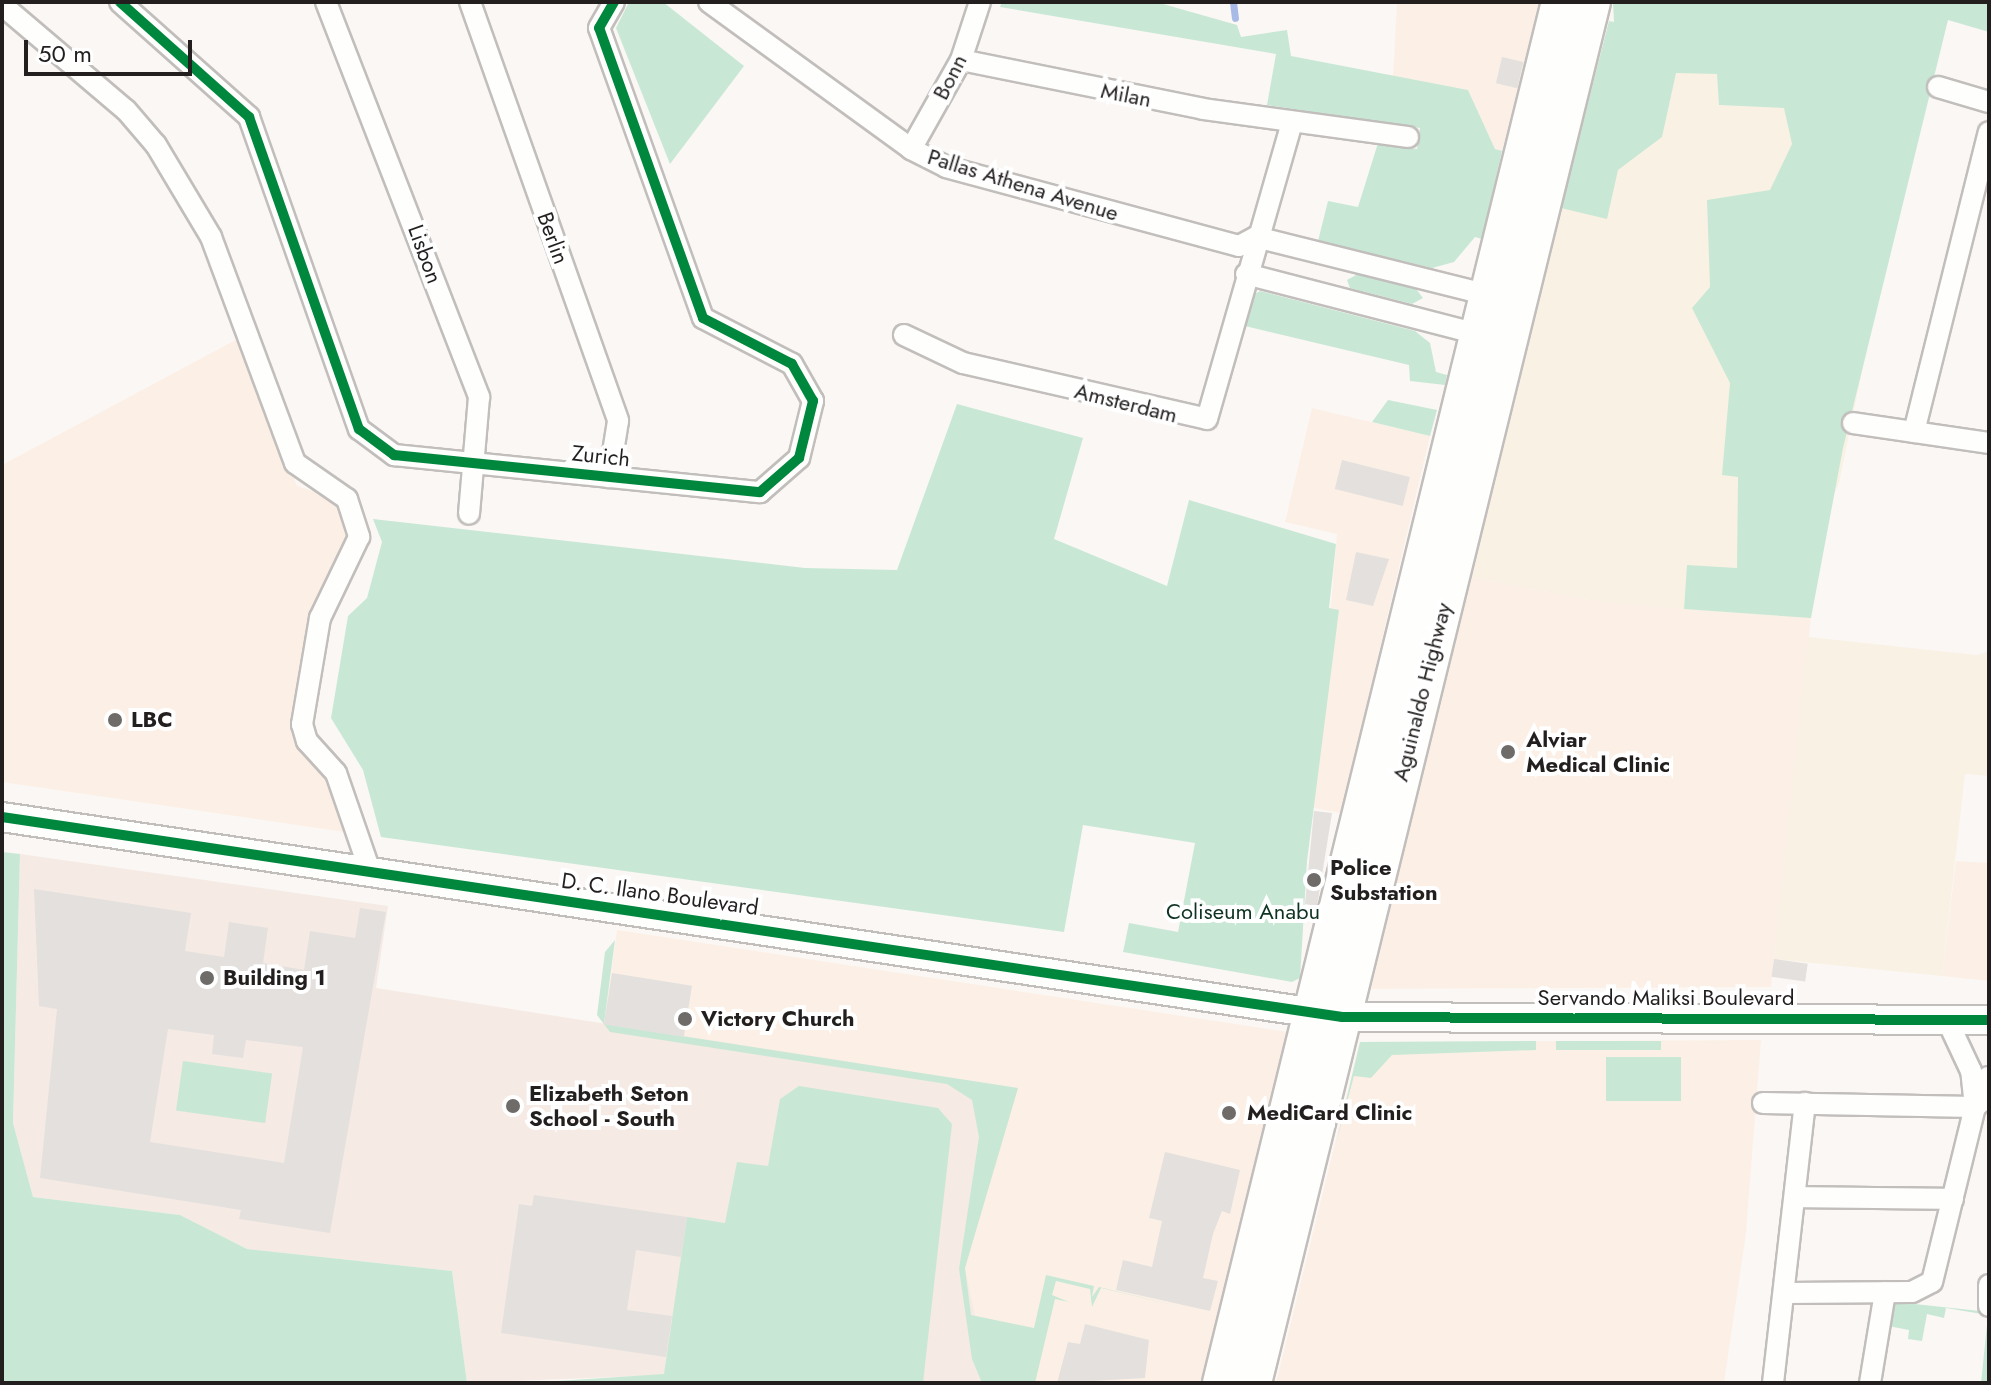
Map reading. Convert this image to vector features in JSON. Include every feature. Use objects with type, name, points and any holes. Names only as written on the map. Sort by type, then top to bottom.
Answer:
[{"type":"highway","name":"Aguinaldo Highway","points":[[1221,1383],[1328,1013],[1494,338],[1560,2]]},
{"type":"highway","name":"Aguinaldo Highway","points":[[1503,299],[1592,2]]},
{"type":"highway","name":"Aguinaldo Highway","points":[[1253,1383],[1328,1013]]},
{"type":"street","name":"Zurich","points":[[120,2],[249,117],[359,429],[394,455],[760,492],[799,458],[813,401],[792,364],[703,318],[599,28],[614,2]]},
{"type":"street","name":"Lisbon","points":[[326,2],[479,397],[469,514]]},
{"type":"street","name":"Berlin","points":[[470,2],[618,421],[609,477]]},
{"type":"street","name":"Pallas Athena Avenue","points":[[709,2],[911,149],[956,170],[1247,242],[1503,299]]},
{"type":"street","name":"Bonn","points":[[911,149],[961,60],[980,2]]},
{"type":"street","points":[[2,5],[126,110],[156,145],[211,237],[295,463],[347,499],[359,537],[320,618],[302,724],[307,741],[336,773],[371,874]]},
{"type":"street","name":"Milan","points":[[961,60],[1292,122],[1408,137]]},
{"type":"street","points":[[1938,87],[1989,102]]},
{"type":"street","points":[[1292,122],[1247,242],[1246,274],[1494,338]]},
{"type":"street","points":[[1914,432],[1989,132]]},
{"type":"street","name":"Amsterdam","points":[[904,335],[963,363],[1202,421],[1212,412],[1246,274]]},
{"type":"street","points":[[1853,423],[1989,443]]},
{"type":"street","name":"D. C. Ilano Boulevard","points":[[2,817],[371,874],[1328,1013]]},
{"type":"street","name":"Servando Maliksi Boulevard","points":[[1328,1013],[1989,1020]]},
{"type":"street","points":[[1786,1293],[1920,1291],[1932,1282],[1983,1075],[1947,1020]]},
{"type":"street","points":[[1763,1103],[1975,1107]]},
{"type":"street","points":[[1773,1383],[1797,1197],[1805,1103]]},
{"type":"street","points":[[1797,1197],[1953,1199]]},
{"type":"street","points":[[1989,1285],[1989,1306]]},
{"type":"street","points":[[1870,1383],[1885,1292]]},
{"type":"shaded area","points":[[1397,2],[1541,2],[1502,151],[1495,149],[1468,90],[1393,77]]},
{"type":"shaded area","points":[[1782,50],[1880,284],[1839,483],[1780,618],[1589,600],[1470,577],[1599,57]]},
{"type":"shaded area","points":[[241,337],[297,486],[343,501],[354,536],[313,619],[293,732],[329,771],[351,833],[2,782],[2,465]]},
{"type":"shaded area","points":[[1312,408],[1430,436],[1341,813],[1314,808],[1337,534],[1285,522]]},
{"type":"shaded area","points":[[1470,577],[1589,600],[1811,617],[1771,987],[1371,989]]},
{"type":"shaded area","points":[[1808,637],[1977,655],[1989,651],[1989,776],[1965,774],[1942,976],[1774,959]]},
{"type":"shaded area","name":"Elizabeth Seton School - South","points":[[20,854],[388,906],[376,988],[1018,1088],[965,1268],[989,1383],[664,1375],[467,1383],[452,1271],[247,1249],[180,1215],[33,1197],[13,1123]]},
{"type":"shaded area","points":[[1956,861],[1989,863],[1989,981],[1942,976]]},
{"type":"shaded area","points":[[617,930],[1288,1032],[1201,1383],[989,1383],[965,1268],[1017,1088],[604,1024]]},
{"type":"shaded area","points":[[1761,1040],[1746,1233],[1724,1383],[1276,1383],[1360,1042]]},
{"type":"green space","points":[[629,2],[663,2],[744,66],[670,164],[616,28]]},
{"type":"green space","points":[[1002,2],[1156,2],[1237,25],[1241,37],[1287,30],[1291,56],[1468,90],[1495,149],[1502,151],[1482,239],[1475,237],[1454,262],[1432,268],[1318,241],[1328,201],[1358,207],[1378,143],[1417,149],[1420,128],[1267,105],[1276,54],[1000,7]]},
{"type":"green space","points":[[1613,2],[1989,2],[1989,32],[1948,20],[1843,448],[1811,618],[1684,609],[1687,565],[1737,568],[1738,477],[1722,475],[1730,383],[1692,308],[1710,287],[1707,200],[1770,190],[1792,144],[1784,108],[1719,105],[1717,74],[1676,73],[1662,137],[1618,170],[1607,219],[1561,208],[1609,21],[1614,22]]},
{"type":"green space","points":[[1358,274],[1416,289],[1423,298],[1412,304],[1350,288],[1347,280]]},
{"type":"green space","points":[[1260,291],[1415,331],[1430,343],[1436,372],[1447,375],[1445,385],[1410,381],[1409,365],[1245,326],[1253,295]]},
{"type":"green space","points":[[1388,400],[1437,410],[1430,436],[1372,422]]},
{"type":"green space","name":"Coliseum Anabu","points":[[957,404],[1083,438],[1054,539],[1167,586],[1189,500],[1336,544],[1329,608],[1339,610],[1307,861],[1300,978],[1292,982],[1123,952],[1129,923],[1178,932],[1195,843],[1083,825],[1064,932],[381,837],[363,770],[331,718],[348,616],[367,598],[382,542],[373,519],[805,568],[897,570]]},
{"type":"green space","points":[[2,852],[20,854],[13,1123],[33,1197],[180,1215],[247,1249],[452,1271],[467,1383],[2,1383]]},
{"type":"green space","points":[[615,940],[604,1024],[1018,1088],[965,1268],[971,1315],[1034,1328],[1046,1275],[1094,1286],[1092,1297],[1099,1287],[1181,1307],[1101,1288],[1092,1307],[1090,1289],[1056,1281],[1052,1295],[1069,1302],[1055,1299],[1035,1383],[982,1383],[972,1359],[959,1269],[979,1137],[972,1100],[947,1084],[610,1032],[597,1015],[605,952]]},
{"type":"green space","points":[[1536,1041],[1536,1050],[1392,1055],[1371,1078],[1354,1076],[1336,1143],[1360,1042]]},
{"type":"green space","points":[[1556,1041],[1661,1041],[1661,1050],[1556,1050]]},
{"type":"green space","points":[[1606,1057],[1681,1057],[1681,1101],[1606,1101]]},
{"type":"green space","points":[[183,1061],[272,1074],[265,1123],[176,1111]]},
{"type":"green space","points":[[799,1086],[938,1108],[952,1124],[923,1383],[527,1383],[664,1374],[687,1217],[725,1223],[737,1162],[768,1166],[780,1099]]},
{"type":"green space","points":[[1896,1302],[1989,1312],[1989,1383],[1981,1383],[1988,1315],[1946,1308],[1944,1318],[1927,1314],[1922,1341],[1908,1339],[1909,1330],[1888,1326]]},
{"type":"building","points":[[1502,57],[1523,62],[1517,88],[1496,83]]},
{"type":"building","points":[[1342,460],[1410,477],[1403,506],[1335,489]]},
{"type":"building","points":[[1356,552],[1389,559],[1373,606],[1346,600]]},
{"type":"building","points":[[1314,811],[1332,813],[1317,906],[1305,904]]},
{"type":"building","points":[[34,889],[191,913],[185,951],[224,957],[229,922],[268,928],[263,963],[304,970],[310,931],[355,938],[360,908],[386,912],[330,1233],[239,1219],[241,1210],[40,1178],[57,1009],[39,1006]],"holes":[[[168,1029],[214,1035],[212,1054],[243,1058],[246,1040],[303,1047],[284,1163],[150,1142]]]},
{"type":"building","points":[[1774,959],[1808,964],[1805,982],[1771,977]]},
{"type":"building","points":[[612,973],[692,986],[684,1037],[604,1024]]},
{"type":"building","points":[[1165,1152],[1240,1170],[1230,1214],[1222,1211],[1213,1234],[1203,1278],[1218,1281],[1210,1311],[1116,1290],[1123,1260],[1152,1267],[1162,1221],[1149,1218]]},
{"type":"building","points":[[534,1195],[687,1217],[681,1257],[636,1250],[627,1310],[672,1316],[666,1357],[501,1333],[519,1204],[532,1206]]},
{"type":"building","points":[[1085,1324],[1149,1340],[1145,1378],[1057,1383],[1068,1342],[1080,1344]]},
{"type":"waterway","points":[[1233,2],[1235,18]]},
{"type":"cycle path","points":[[120,2],[249,117],[359,429],[394,455],[760,492],[799,458],[813,401],[792,364],[703,318],[599,28],[614,2]]},
{"type":"cycle path","points":[[2,817],[1342,1017],[1989,1020]]},
{"type":"place","name":"LBC","points":[[115,720]]},
{"type":"place","name":"Alviar Medical Clinic","points":[[1508,752]]},
{"type":"place","name":"Police Substation","points":[[1314,880]]},
{"type":"place","name":"Building 1","points":[[207,978]]},
{"type":"place","name":"Victory Church","points":[[685,1019]]},
{"type":"place","name":"Elizabeth Seton School - South","points":[[513,1106]]},
{"type":"place","name":"MediCard Clinic","points":[[1229,1113]]}]
